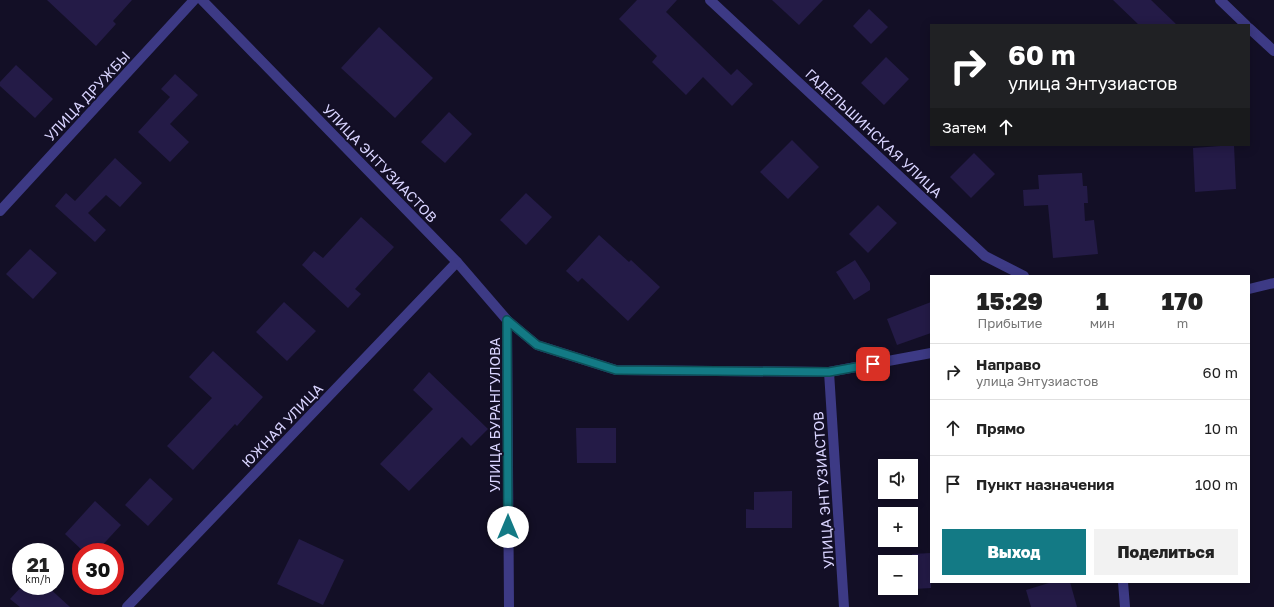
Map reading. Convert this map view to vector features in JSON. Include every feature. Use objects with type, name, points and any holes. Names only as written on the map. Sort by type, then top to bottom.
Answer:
[{"type":"street","name":"УЛИЦА ДРУЖБЫ","points":[[0,211],[194,0]]},
{"type":"street","name":"УЛИЦА ЭНТУЗИАСТОВ","points":[[202,0],[457,262],[507,320],[537,345],[616,370],[829,372],[844,607]]},
{"type":"street","name":"ГАДЕЛЬШИНСКАЯ УЛИЦА","points":[[710,0],[985,256],[1022,275]]},
{"type":"street","points":[[1220,0],[1245,24]]},
{"type":"street","points":[[1250,29],[1274,52]]},
{"type":"street","name":"ЮЖНАЯ УЛИЦА","points":[[127,607],[457,262]]},
{"type":"street","points":[[1250,289],[1274,283]]},
{"type":"street","name":"УЛИЦА БУРАНГУЛОВА","points":[[507,320],[509,607]]},
{"type":"street","points":[[829,372],[930,353]]},
{"type":"street","points":[[1123,583],[1125,607]]},
{"type":"building","points":[[47,0],[132,0],[113,21],[116,24],[96,46]]},
{"type":"building","points":[[637,0],[677,0],[666,12],[731,75],[737,69],[753,84],[732,106],[703,77],[686,95],[652,62],[657,56],[619,19]]},
{"type":"building","points":[[772,0],[823,0],[799,25]]},
{"type":"building","points":[[1113,0],[1151,0],[1176,24],[1138,24]]},
{"type":"building","points":[[869,9],[888,27],[871,44],[853,26]]},
{"type":"building","points":[[379,27],[433,78],[395,118],[341,68]]},
{"type":"building","points":[[886,57],[909,79],[884,105],[861,83]]},
{"type":"building","points":[[16,65],[53,99],[35,118],[0,86],[0,82]]},
{"type":"building","points":[[175,74],[198,95],[170,124],[189,142],[170,162],[138,132],[170,97],[161,89]]},
{"type":"building","points":[[449,112],[472,134],[445,163],[421,142]]},
{"type":"building","points":[[792,140],[819,167],[788,199],[760,172]]},
{"type":"building","points":[[1234,146],[1236,189],[1195,192],[1193,148]]},
{"type":"building","points":[[974,153],[995,174],[971,198],[950,177]]},
{"type":"building","points":[[115,158],[142,183],[120,207],[106,195],[88,213],[106,230],[95,242],[55,206],[66,193],[75,201]]},
{"type":"building","points":[[1082,173],[1083,186],[1087,186],[1088,203],[1084,203],[1085,221],[1094,220],[1098,254],[1053,258],[1048,205],[1024,206],[1023,190],[1039,189],[1038,175]]},
{"type":"building","points":[[526,193],[552,217],[526,245],[500,220]]},
{"type":"building","points":[[878,205],[897,223],[868,253],[849,234]]},
{"type":"building","points":[[361,217],[394,247],[355,289],[361,294],[348,308],[302,265],[314,251],[323,258]]},
{"type":"building","points":[[599,235],[629,262],[631,260],[660,287],[628,321],[582,278],[578,282],[566,271]]},
{"type":"building","points":[[30,249],[57,273],[33,299],[6,274]]},
{"type":"building","points":[[855,260],[870,283],[870,290],[854,300],[836,272]]},
{"type":"building","points":[[284,302],[316,331],[287,361],[256,332]]},
{"type":"building","points":[[930,302],[930,333],[897,345],[887,319]]},
{"type":"building","points":[[213,351],[263,397],[237,426],[235,424],[193,470],[167,446],[212,398],[189,377]]},
{"type":"building","points":[[429,372],[488,429],[471,446],[462,437],[409,491],[380,464],[433,409],[413,390]]},
{"type":"building","points":[[576,428],[616,428],[616,463],[577,463]]},
{"type":"building","points":[[150,478],[173,499],[148,526],[125,505]]},
{"type":"building","points":[[792,491],[792,528],[746,528],[746,509],[754,510],[754,492]]},
{"type":"building","points":[[95,501],[121,525],[104,543],[74,543],[65,534]]},
{"type":"building","points":[[299,539],[344,560],[323,605],[277,584]]},
{"type":"building","points":[[930,553],[931,588],[918,589],[918,555],[912,555]]},
{"type":"building","points":[[1049,583],[1070,583],[1077,607],[1031,607],[1026,590]]},
{"type":"building","points":[[14,595],[57,595],[70,607],[20,607],[10,599]]},
{"type":"route","points":[[508,527],[507,320],[537,345],[616,370],[829,372],[873,364]]}]
